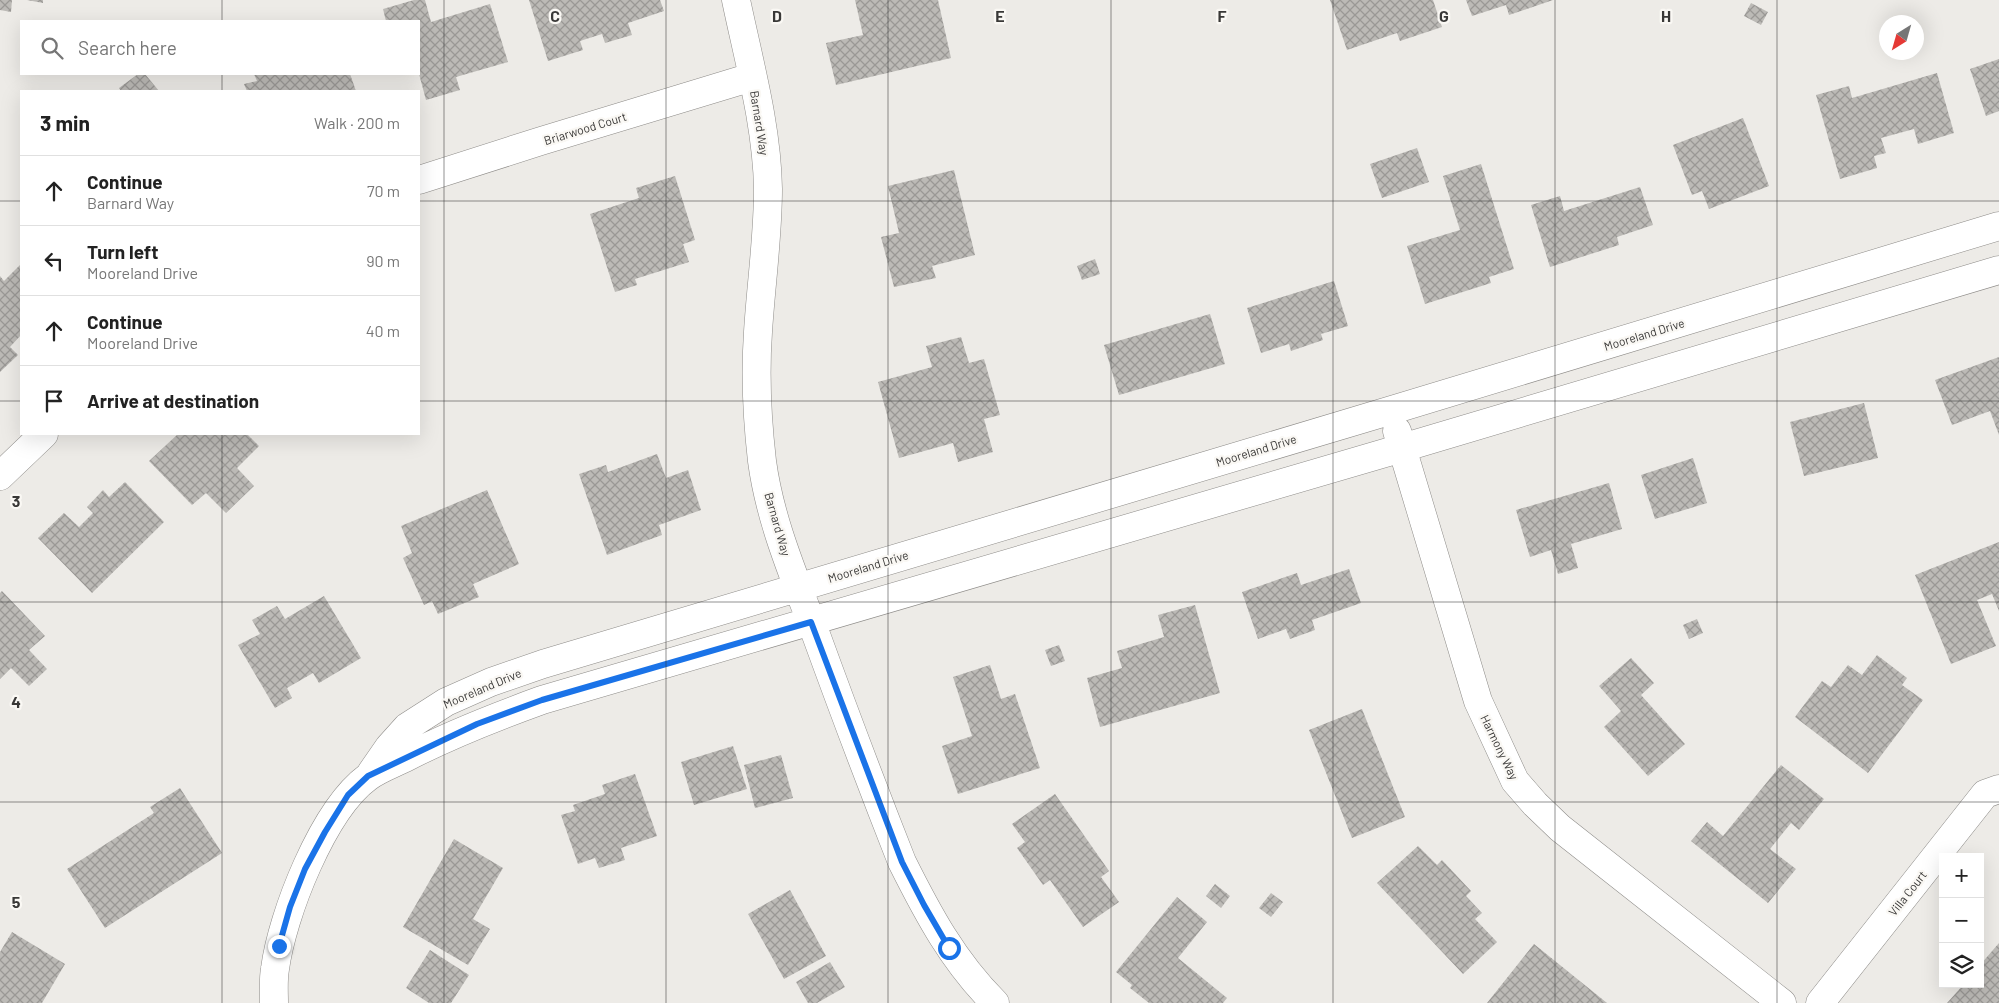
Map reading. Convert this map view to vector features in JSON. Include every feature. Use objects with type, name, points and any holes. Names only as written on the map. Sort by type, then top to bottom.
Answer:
[{"type":"street","name":"Barnard Way","points":[[736,0],[764,142],[768,189],[756,379],[758,423],[770,501],[787,558],[902,862],[949,948],[980,988],[995,1003]]},
{"type":"street","name":"Briarwood Court","points":[[420,180],[752,77]]},
{"type":"street","name":"Mooreland Drive","points":[[274,1003],[274,970],[290,907],[305,869],[325,832],[360,784],[407,726],[446,702],[491,682],[543,664],[1999,226]]},
{"type":"street","points":[[360,784],[477,724],[542,700],[1402,448],[1999,270]]},
{"type":"street","name":"Harmony Way","points":[[1392,410],[1478,701],[1515,781],[1560,828],[1782,1003]]},
{"type":"street","points":[[0,476],[43,435]]},
{"type":"street","name":"Villa Court","points":[[1820,1003],[1985,794],[1999,789]]},
{"type":"building","points":[[0,0],[12,0],[11,12],[0,10]]},
{"type":"building","points":[[27,0],[43,0],[43,3]]},
{"type":"building","points":[[414,0],[425,0],[431,22],[490,4],[508,62],[456,77],[460,90],[426,100],[419,75],[420,20],[386,20],[383,9]]},
{"type":"building","points":[[529,0],[660,0],[664,11],[628,23],[632,35],[605,43],[602,34],[580,41],[583,50],[548,61]]},
{"type":"building","points":[[855,0],[938,0],[951,58],[836,85],[826,43],[863,35]]},
{"type":"building","points":[[1330,0],[1433,0],[1442,27],[1400,41],[1397,33],[1347,50]]},
{"type":"building","points":[[1466,0],[1553,0],[1509,15],[1506,5],[1472,16]]},
{"type":"building","points":[[1751,3],[1768,12],[1761,25],[1744,16]]},
{"type":"building","points":[[1999,59],[1999,111],[1986,116],[1970,69]]},
{"type":"building","points":[[1937,73],[1954,133],[1918,144],[1914,129],[1881,138],[1886,153],[1874,156],[1877,168],[1840,179],[1816,95],[1849,86],[1852,98]]},
{"type":"building","points":[[137,75],[146,75],[158,90],[120,90],[119,88]]},
{"type":"building","points":[[254,75],[350,75],[356,90],[247,90],[244,84],[257,81]]},
{"type":"building","points":[[1743,118],[1769,186],[1709,209],[1702,191],[1692,195],[1673,145]]},
{"type":"building","points":[[1417,148],[1429,182],[1382,198],[1370,164]]},
{"type":"building","points":[[1481,164],[1514,269],[1489,277],[1491,283],[1425,304],[1407,246],[1460,230],[1443,176]]},
{"type":"building","points":[[954,170],[975,255],[932,266],[936,278],[894,287],[881,237],[899,233],[888,186]]},
{"type":"building","points":[[675,176],[695,240],[683,244],[689,262],[635,279],[637,285],[615,292],[590,214],[639,198],[636,188]]},
{"type":"building","points":[[1640,187],[1653,225],[1617,237],[1619,245],[1550,267],[1531,205],[1560,196],[1564,211]]},
{"type":"building","points":[[1095,259],[1100,274],[1082,280],[1077,266]]},
{"type":"building","points":[[20,265],[20,336],[10,347],[18,355],[0,372],[0,276],[4,281]]},
{"type":"building","points":[[1334,281],[1348,326],[1321,334],[1323,340],[1291,351],[1289,344],[1261,353],[1247,308]]},
{"type":"building","points":[[1210,314],[1225,364],[1119,395],[1104,345]]},
{"type":"building","points":[[961,337],[969,363],[984,359],[1000,415],[984,419],[993,452],[958,462],[953,443],[899,458],[878,382],[932,367],[926,346]]},
{"type":"building","points":[[1999,357],[1999,435],[1990,411],[1952,425],[1935,380]]},
{"type":"building","points":[[1864,403],[1878,458],[1804,476],[1790,422]]},
{"type":"building","points":[[177,435],[248,435],[259,446],[237,468],[254,486],[226,513],[206,493],[192,505],[149,461]]},
{"type":"building","points":[[657,454],[666,478],[688,470],[701,510],[659,525],[662,535],[607,555],[579,474],[606,465],[608,472]]},
{"type":"building","points":[[1693,458],[1707,503],[1655,519],[1641,475]]},
{"type":"building","points":[[125,482],[164,522],[92,593],[38,538],[64,513],[79,527],[93,513],[87,507],[103,490],[109,497]]},
{"type":"building","points":[[1609,483],[1622,529],[1571,544],[1578,568],[1558,574],[1551,550],[1530,557],[1516,510]]},
{"type":"building","points":[[487,490],[519,564],[473,584],[479,597],[438,614],[432,601],[424,605],[403,558],[412,553],[401,526]]},
{"type":"building","points":[[1999,542],[1999,611],[1992,594],[1977,600],[1996,646],[1951,664],[1915,575]]},
{"type":"building","points":[[1349,569],[1361,603],[1312,620],[1315,630],[1290,639],[1286,629],[1258,639],[1242,592],[1297,573],[1301,585]]},
{"type":"building","points":[[2,591],[45,636],[29,650],[47,669],[29,686],[11,668],[0,679],[0,593]]},
{"type":"building","points":[[324,596],[361,658],[319,683],[313,673],[287,688],[292,698],[275,708],[238,645],[260,634],[252,620],[277,606],[285,619]]},
{"type":"building","points":[[1195,605],[1220,693],[1100,727],[1087,678],[1122,668],[1117,651],[1164,637],[1158,615]]},
{"type":"building","points":[[1697,619],[1703,633],[1689,639],[1683,625]]},
{"type":"building","points":[[1059,645],[1065,661],[1051,666],[1045,650]]},
{"type":"building","points":[[1877,655],[1907,678],[1902,685],[1923,700],[1868,773],[1795,717],[1822,681],[1831,687],[1848,665],[1862,675]]},
{"type":"building","points":[[1631,658],[1654,683],[1641,695],[1685,744],[1648,776],[1604,727],[1621,711],[1599,686]]},
{"type":"building","points":[[990,665],[1001,699],[1015,694],[1040,768],[958,794],[942,746],[972,736],[953,677]]},
{"type":"building","points":[[1362,709],[1405,817],[1352,838],[1309,730]]},
{"type":"building","points":[[733,746],[747,789],[694,805],[681,762]]},
{"type":"building","points":[[781,755],[793,798],[755,808],[744,765]]},
{"type":"building","points":[[1781,765],[1824,799],[1799,830],[1791,823],[1770,849],[1796,869],[1768,903],[1691,841],[1707,822],[1723,836]]},
{"type":"building","points":[[635,774],[657,836],[621,848],[625,860],[599,868],[595,858],[578,864],[561,815],[575,811],[573,805],[605,794],[602,785]]},
{"type":"building","points":[[180,788],[222,853],[105,928],[67,869],[154,813],[150,807]]},
{"type":"building","points":[[1055,794],[1109,871],[1101,877],[1119,902],[1083,927],[1050,880],[1043,885],[1017,848],[1025,842],[1012,824]]},
{"type":"building","points":[[454,839],[503,868],[473,919],[490,929],[468,965],[403,927]]},
{"type":"building","points":[[1418,846],[1437,865],[1442,860],[1471,891],[1466,896],[1482,913],[1475,919],[1497,942],[1463,974],[1377,883]]},
{"type":"building","points":[[1215,884],[1230,896],[1221,908],[1206,896]]},
{"type":"building","points":[[790,890],[826,956],[784,979],[748,914]]},
{"type":"building","points":[[1271,893],[1283,902],[1271,917],[1259,908]]},
{"type":"building","points":[[1177,897],[1207,922],[1178,958],[1227,998],[1223,1003],[1149,1003],[1130,988],[1132,985],[1116,972]]},
{"type":"building","points":[[12,932],[65,964],[42,1003],[0,1003],[0,952]]},
{"type":"building","points":[[1999,943],[1999,1003],[1947,1003],[1960,988],[1984,988],[1984,960]]},
{"type":"building","points":[[1534,944],[1607,1003],[1487,1003]]},
{"type":"building","points":[[430,950],[469,975],[451,1003],[429,1003],[406,988]]},
{"type":"building","points":[[830,962],[845,987],[817,1003],[808,1003],[796,982]]},
{"type":"route","points":[[279,946],[290,907],[305,869],[348,795],[368,776],[477,724],[542,700],[811,622],[902,862],[949,948]]}]
